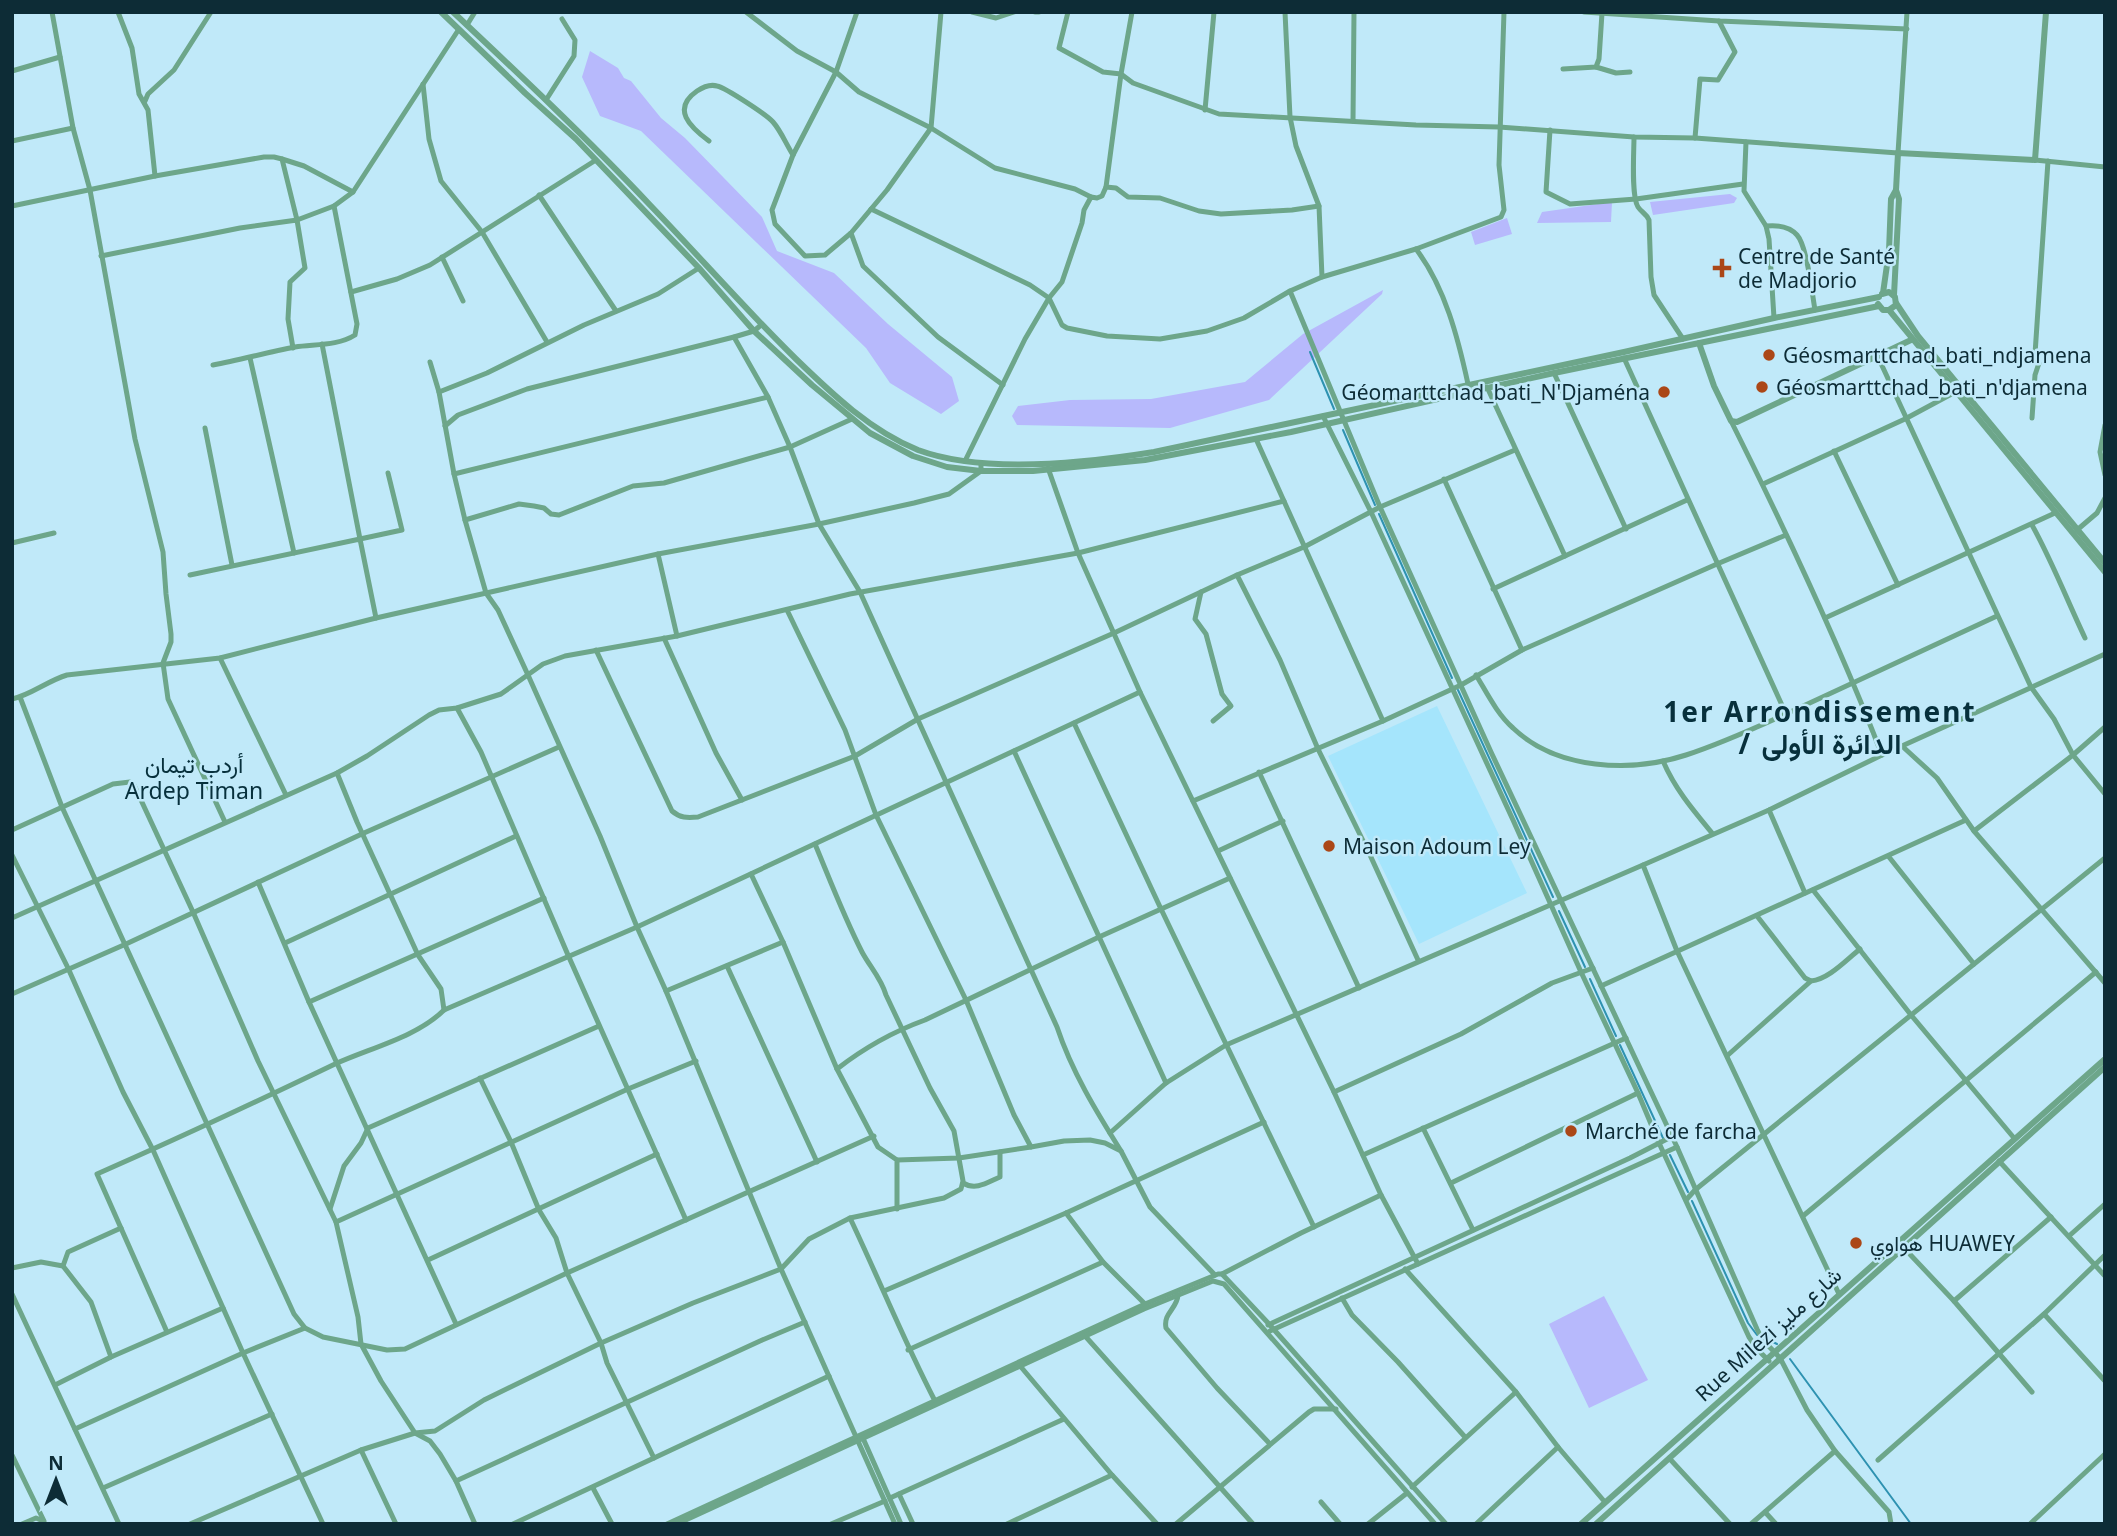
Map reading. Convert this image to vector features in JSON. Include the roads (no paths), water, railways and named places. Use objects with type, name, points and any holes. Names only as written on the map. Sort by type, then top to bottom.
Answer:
[{"type":"street","points":[[52,12],[73,128],[90,190],[135,439],[163,552],[171,634],[171,642],[163,663],[168,699],[225,822]]},
{"type":"street","points":[[118,12],[132,48],[139,94],[148,110],[155,176]]},
{"type":"street","points":[[145,101],[148,94],[174,70],[211,12]]},
{"type":"street","points":[[441,12],[596,160],[699,268],[754,331],[811,385],[870,433],[913,456],[947,467],[1122,464],[1325,424],[1774,318],[1889,292],[1894,295]]},
{"type":"street","points":[[453,12],[646,200],[761,325],[816,379],[875,427],[918,449],[981,467]]},
{"type":"street","points":[[467,25],[475,12]]},
{"type":"street","points":[[746,12],[796,51],[836,72],[859,92],[931,128],[995,168],[1075,189],[1091,197],[1102,196],[1107,187],[1121,74],[1132,12]]},
{"type":"street","points":[[857,12],[836,72],[793,155],[772,210],[775,224],[805,256],[825,255],[851,233],[931,128],[941,12]]},
{"type":"street","points":[[972,12],[996,18],[1014,12]]},
{"type":"street","points":[[1068,12],[1059,48],[1103,72],[1121,74],[1133,83],[1219,114],[1499,127],[1633,137],[1695,138],[2105,167]]},
{"type":"street","points":[[1205,110],[1214,12]]},
{"type":"street","points":[[1286,12],[1290,117],[1296,146],[1319,206],[1322,277]]},
{"type":"street","points":[[1353,121],[1354,12]]},
{"type":"street","points":[[871,209],[1008,273],[1049,298],[1062,325],[1067,328],[1107,336],[1160,339],[1207,331],[1244,318],[1290,291],[1322,277],[1416,249],[1493,221],[1504,214],[1499,165],[1504,12]]},
{"type":"street","points":[[1584,12],[1907,29]]},
{"type":"street","points":[[1907,12],[1896,190],[1899,199],[1894,295],[1896,303],[1959,390],[2105,572]]},
{"type":"street","points":[[2035,160],[2046,12]]},
{"type":"street","points":[[1597,67],[1602,13]]},
{"type":"street","points":[[546,100],[574,56],[575,40],[562,19]]},
{"type":"street","points":[[1695,138],[1700,79],[1718,80],[1735,52],[1719,21]]},
{"type":"street","points":[[101,256],[240,228],[298,220],[334,206],[353,192],[458,29]]},
{"type":"street","points":[[12,71],[60,57]]},
{"type":"street","points":[[1563,69],[1597,67],[1616,73],[1630,72]]},
{"type":"street","points":[[423,84],[429,139],[441,181],[482,232],[547,342]]},
{"type":"street","points":[[709,141],[697,132],[685,117],[684,104],[687,98],[700,88],[719,86],[770,119],[793,155]]},
{"type":"street","points":[[12,141],[73,128]]},
{"type":"street","points":[[1550,130],[1546,192],[1570,204],[1636,199],[1743,184]]},
{"type":"street","points":[[1633,137],[1633,185],[1637,206],[1647,214],[1649,220],[1654,295],[1683,339]]},
{"type":"street","points":[[1746,142],[1744,191],[1766,226],[1774,318]]},
{"type":"street","points":[[12,206],[155,176],[264,157],[274,157],[304,166],[353,192]]},
{"type":"street","points":[[282,159],[298,220],[304,268],[290,282],[288,319],[293,348]]},
{"type":"street","points":[[351,292],[397,279],[430,265],[596,160]]},
{"type":"street","points":[[2032,418],[2035,375],[2039,363],[2035,354],[2048,161]]},
{"type":"street","points":[[1107,187],[1116,188],[1128,197],[1160,198],[1199,212],[1221,214],[1319,206]]},
{"type":"street","points":[[1879,306],[1889,251],[1891,199],[1896,190]]},
{"type":"street","points":[[539,195],[616,311]]},
{"type":"street","points":[[965,461],[1026,339],[1049,298],[1062,282],[1084,210],[1091,197]]},
{"type":"street","points":[[213,365],[348,339],[357,332],[358,324],[334,206]]},
{"type":"street","points":[[1766,226],[1775,225],[1796,234],[1803,246],[1815,310]]},
{"type":"street","points":[[851,233],[863,266],[938,337],[1003,384]]},
{"type":"street","points":[[1416,249],[1430,267],[1439,289],[1459,347],[1468,384]]},
{"type":"street","points":[[442,257],[463,301]]},
{"type":"street","points":[[439,392],[658,293],[699,268]]},
{"type":"street","points":[[1290,291],[1380,507],[1676,1147],[1757,1329],[1762,1339],[1780,1358],[1807,1409],[1835,1451],[1889,1512],[1891,1521],[1898,1524]]},
{"type":"street","points":[[1879,306],[1883,310],[1889,310],[1894,308],[1896,303]]},
{"type":"street","points":[[1048,466],[1154,452],[1468,384],[1486,384],[1554,373],[1879,306]]},
{"type":"street","points":[[1889,310],[1911,340],[1959,390],[2105,563]]},
{"type":"street","points":[[445,426],[458,415],[527,389],[734,337],[754,331],[761,325]]},
{"type":"street","points":[[734,337],[768,397],[819,524],[860,592],[1057,1027],[1066,1055],[1146,1199],[1156,1214],[1268,1328],[1446,1524]]},
{"type":"street","points":[[1731,421],[1741,421],[1911,340]]},
{"type":"street","points":[[1699,342],[1714,386],[1825,618],[1854,682],[1882,755]]},
{"type":"street","points":[[322,344],[376,618]]},
{"type":"street","points":[[1878,357],[2031,687],[2054,719],[2073,755],[2105,794]]},
{"type":"street","points":[[250,358],[294,553]]},
{"type":"street","points":[[1624,358],[1786,714]]},
{"type":"street","points":[[430,362],[439,392],[465,520],[486,593],[498,610],[600,836],[828,1376],[901,1524]]},
{"type":"street","points":[[1554,373],[1626,529]]},
{"type":"street","points":[[1486,384],[1565,556]]},
{"type":"street","points":[[1763,484],[1905,419],[1959,390]]},
{"type":"street","points":[[454,474],[768,397]]},
{"type":"street","points":[[1322,416],[1371,512],[1749,1337],[1773,1365]]},
{"type":"street","points":[[465,520],[527,504],[558,515],[634,486],[664,483],[790,447],[852,419]]},
{"type":"street","points":[[2105,425],[2100,452],[2105,475]]},
{"type":"street","points":[[205,428],[232,565]]},
{"type":"street","points":[[1256,439],[1382,721]]},
{"type":"street","points":[[596,650],[671,811],[686,818],[698,817],[855,755],[918,719],[1304,547],[1380,507],[1516,450]]},
{"type":"street","points":[[1834,451],[1898,585]]},
{"type":"street","points":[[1048,466],[1078,553],[1140,692],[1334,1092],[1381,1195],[1418,1264]]},
{"type":"street","points":[[12,699],[67,675],[220,658],[376,618],[658,554],[939,498],[958,489],[981,467]]},
{"type":"street","points":[[190,575],[402,530],[388,473]]},
{"type":"street","points":[[1444,479],[1522,650]]},
{"type":"street","points":[[2077,530],[2097,513],[2105,498]]},
{"type":"street","points":[[1493,589],[1687,500]]},
{"type":"street","points":[[12,918],[337,773],[429,715],[501,694],[543,664],[554,660],[677,636],[860,592],[1078,553],[1284,501]]},
{"type":"street","points":[[1825,618],[2056,513]]},
{"type":"street","points":[[2032,524],[2053,564],[2059,584],[2085,638]]},
{"type":"street","points":[[12,543],[54,533]]},
{"type":"street","points":[[1193,801],[1452,690],[1522,650],[1786,535]]},
{"type":"street","points":[[658,554],[677,636]]},
{"type":"street","points":[[1237,575],[1280,660],[1318,749],[1418,960]]},
{"type":"street","points":[[1201,592],[1195,619],[1206,634],[1222,694],[1231,706],[1213,721]]},
{"type":"street","points":[[787,610],[855,755],[876,815],[965,1000],[1014,1115],[1031,1147]]},
{"type":"street","points":[[1476,675],[1493,705],[1511,727],[1547,752],[1581,763],[1606,766],[1663,761],[1685,756],[1786,714],[1997,616]]},
{"type":"street","points":[[664,638],[716,753],[742,800]]},
{"type":"street","points":[[1110,1133],[1166,1083],[1226,1045],[1769,810],[1882,755],[2105,654]]},
{"type":"street","points":[[220,658],[286,795]]},
{"type":"street","points":[[167,1332],[97,1174],[424,1027],[444,1010],[637,927],[1140,692]]},
{"type":"street","points":[[20,697],[62,807],[209,1125],[265,1254],[294,1314],[306,1328],[331,1339],[387,1350],[405,1349],[567,1273],[874,1136]]},
{"type":"street","points":[[457,708],[492,776],[686,1220]]},
{"type":"street","points":[[1074,723],[1314,1227]]},
{"type":"street","points":[[1974,831],[2105,727]]},
{"type":"street","points":[[1902,746],[1937,778],[1974,831],[2105,982]]},
{"type":"street","points":[[12,993],[559,747]]},
{"type":"street","points":[[1014,751],[1166,1083]]},
{"type":"street","points":[[1663,761],[1672,782],[1712,834]]},
{"type":"street","points":[[1259,772],[1359,988]]},
{"type":"street","points":[[337,773],[418,955],[441,989],[444,1010]]},
{"type":"street","points":[[12,830],[113,784],[130,782],[134,785],[274,1094],[336,1222],[353,1294],[361,1344],[415,1433],[435,1445],[456,1481],[475,1524]]},
{"type":"street","points":[[1769,810],[1805,893]]},
{"type":"street","points":[[1601,986],[1966,820]]},
{"type":"street","points":[[1218,851],[1283,821]]},
{"type":"street","points":[[285,943],[516,836]]},
{"type":"street","points":[[190,1524],[361,1450],[415,1433],[435,1431],[484,1400],[601,1343],[781,1269],[809,1239],[850,1218],[944,1198],[959,1191],[963,1183],[954,1131],[930,1088],[883,984],[863,955],[815,844]]},
{"type":"street","points":[[12,855],[153,1150],[323,1524]]},
{"type":"street","points":[[1889,857],[1974,964]]},
{"type":"street","points":[[1686,1200],[1763,1134],[2105,858]]},
{"type":"street","points":[[1643,864],[1677,951],[1839,1294]]},
{"type":"street","points":[[751,874],[837,1069],[878,1147],[897,1160],[959,1158],[1064,1141],[1090,1140],[1105,1143],[1121,1151]]},
{"type":"street","points":[[837,1069],[863,1049],[902,1028],[1230,878]]},
{"type":"street","points":[[258,882],[309,1002],[456,1324]]},
{"type":"street","points":[[1813,890],[1911,1015],[2014,1138]]},
{"type":"street","points":[[309,1002],[544,898]]},
{"type":"street","points":[[1757,916],[1805,978],[1811,981]]},
{"type":"street","points":[[666,991],[783,942]]},
{"type":"street","points":[[1728,1055],[1811,981],[1825,976],[1860,949]]},
{"type":"street","points":[[727,966],[817,1162]]},
{"type":"street","points":[[1334,1092],[1461,1034],[1552,983],[1593,968]]},
{"type":"street","points":[[1803,1216],[2096,972]]},
{"type":"street","points":[[330,1209],[344,1166],[368,1128],[599,1026]]},
{"type":"street","points":[[1363,1155],[1626,1038]]},
{"type":"street","name":"Rue Milezi شارع مليز","points":[[1581,1524],[1766,1357],[1997,1159],[2105,1059]]},
{"type":"street","points":[[336,1222],[695,1061]]},
{"type":"street","name":"Rue Milezi شارع مليز","points":[[1596,1524],[1903,1248],[1997,1159],[2014,1138],[2105,1067]]},
{"type":"street","points":[[480,1077],[512,1142],[540,1210],[556,1238],[567,1273],[601,1343],[607,1363],[654,1458]]},
{"type":"street","points":[[1451,1183],[1638,1093]]},
{"type":"street","points":[[884,1291],[1066,1213],[1264,1122]]},
{"type":"street","points":[[1423,1128],[1473,1230]]},
{"type":"street","points":[[1268,1328],[1342,1298],[1415,1258],[1671,1137]]},
{"type":"street","points":[[1268,1328],[1404,1266],[1418,1264],[1676,1147]]},
{"type":"street","points":[[963,1183],[969,1187],[977,1187],[1000,1177],[1000,1152]]},
{"type":"street","points":[[428,1260],[657,1154]]},
{"type":"street","points":[[1997,1159],[2105,1276]]},
{"type":"street","points":[[897,1160],[897,1209]]},
{"type":"street","points":[[682,1523],[935,1401],[1145,1304],[1218,1275],[1381,1195]]},
{"type":"street","points":[[2069,1236],[2105,1204]]},
{"type":"street","points":[[1066,1213],[1103,1262],[1145,1304]]},
{"type":"street","points":[[1954,1301],[2051,1217]]},
{"type":"street","points":[[850,1218],[908,1350],[935,1401]]},
{"type":"street","points":[[64,1266],[68,1252],[121,1228]]},
{"type":"street","points":[[1903,1248],[1954,1301],[2032,1392]]},
{"type":"street","points":[[1878,1460],[2045,1314],[2105,1255]]},
{"type":"street","points":[[12,1268],[41,1262],[64,1266],[91,1302],[111,1357]]},
{"type":"street","points":[[908,1350],[1103,1262]]},
{"type":"street","points":[[1404,1266],[1516,1392],[1604,1501]]},
{"type":"street","points":[[667,1524],[1213,1281],[1224,1284],[1268,1328],[1436,1524]]},
{"type":"street","points":[[12,1294],[119,1524]]},
{"type":"street","points":[[1178,1295],[1178,1301],[1167,1314],[1166,1328],[1270,1444]]},
{"type":"street","points":[[1342,1298],[1352,1315],[1465,1437]]},
{"type":"street","points":[[55,1385],[111,1357],[223,1308]]},
{"type":"street","points":[[2045,1314],[2105,1381]]},
{"type":"street","points":[[456,1481],[805,1322]]},
{"type":"street","points":[[75,1429],[243,1353],[306,1328]]},
{"type":"street","points":[[1086,1337],[1253,1524]]},
{"type":"street","points":[[1021,1367],[1157,1524]]},
{"type":"street","points":[[513,1524],[828,1376]]},
{"type":"street","points":[[1412,1487],[1516,1392]]},
{"type":"street","points":[[1176,1524],[1309,1412],[1314,1409],[1336,1409]]},
{"type":"street","points":[[103,1488],[272,1414]]},
{"type":"street","points":[[831,1524],[1064,1419]]},
{"type":"street","points":[[1476,1524],[1558,1447]]},
{"type":"street","points":[[361,1450],[396,1524]]},
{"type":"street","points":[[1751,1524],[1835,1451]]},
{"type":"street","points":[[2030,1524],[2105,1454]]},
{"type":"street","points":[[12,1455],[44,1523]]},
{"type":"street","points":[[1669,1458],[1730,1524]]},
{"type":"street","points":[[1007,1524],[1112,1475]]},
{"type":"street","points":[[593,1488],[612,1524]]},
{"type":"street","points":[[1368,1524],[1407,1493]]},
{"type":"street","points":[[899,1494],[913,1524]]},
{"type":"street","points":[[888,1499],[895,1524]]},
{"type":"street","points":[[1321,1502],[1340,1524]]},
{"type":"street","points":[[1765,1512],[1776,1524]]},
{"type":"street","points":[[22,1524],[36,1518],[44,1523]]},
{"type":"waterway","points":[[1310,352],[1334,409]]},
{"type":"waterway","points":[[1343,430],[1375,505]]},
{"type":"waterway","points":[[1379,514],[1452,678]]},
{"type":"waterway","points":[[1458,690],[1553,897]]},
{"type":"waterway","points":[[1559,911],[1585,967]]},
{"type":"waterway","points":[[1590,979],[1616,1036]]},
{"type":"waterway","points":[[1620,1045],[1663,1138]]},
{"type":"waterway","points":[[1670,1155],[1688,1192]]},
{"type":"waterway","points":[[1692,1201],[1748,1323],[1757,1335]]},
{"type":"waterway","points":[[1765,1338],[1777,1344]]},
{"type":"waterway","points":[[1790,1359],[1911,1524]]},
{"type":"place","name":"Centre de Santé de Madjorio","points":[[1722,268]]},
{"type":"place","name":"Géosmarttchad_bati_ndjamena","points":[[1769,355]]},
{"type":"place","name":"Géosmarttchad_bati_n'djamena","points":[[1762,387]]},
{"type":"place","name":"Géomarttchad_bati_N'Djaména","points":[[1664,392]]},
{"type":"place","name":"Maison Adoum Ley","points":[[1329,846]]},
{"type":"place","name":"Marché de farcha","points":[[1571,1131]]},
{"type":"place","name":"هواوي HUAWEY","points":[[1856,1243]]},
{"type":"district","name":"1er Arrondissement / الدائرة الأولى","points":[[1820,727]]},
{"type":"district","name":"أردب تيمان Ardep Timan","points":[[194,777]]}]
